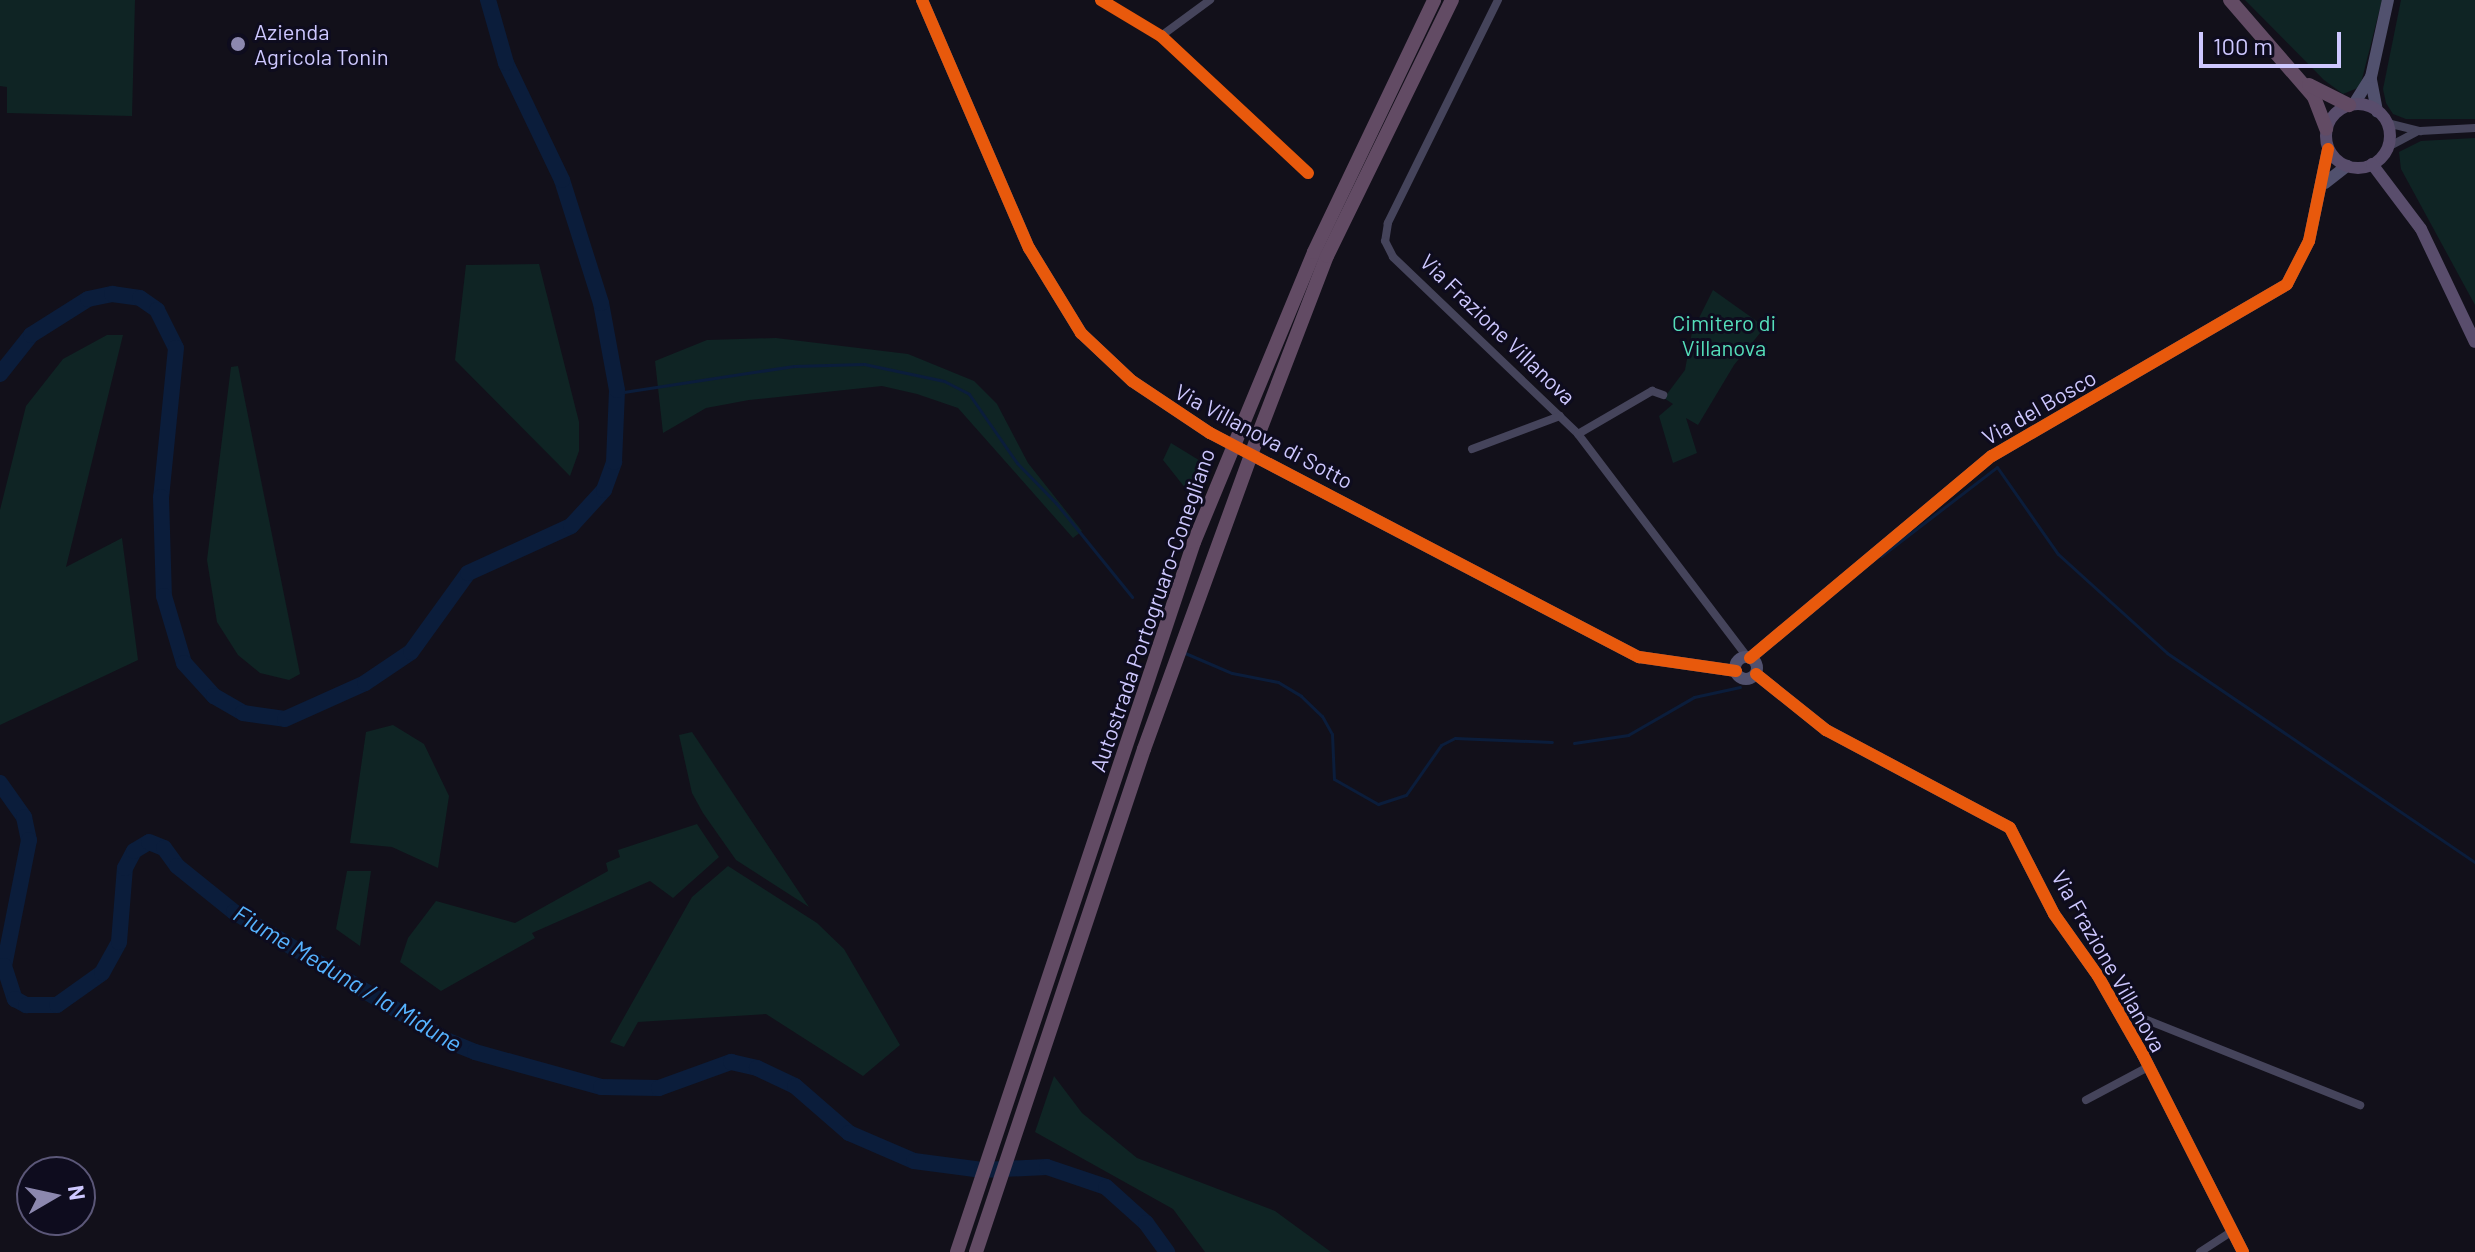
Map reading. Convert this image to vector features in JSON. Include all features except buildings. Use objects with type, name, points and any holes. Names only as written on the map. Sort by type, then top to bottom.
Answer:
[{"type":"highway","name":"Autostrada Portogruaro-Conegliano","points":[[957,1252],[1175,604],[1241,422],[1413,40],[1434,0]]},
{"type":"highway","name":"Autostrada Portogruaro-Conegliano","points":[[976,1252],[1144,749],[1327,256],[1452,0]]},
{"type":"highway","points":[[2230,0],[2302,81],[2323,112],[2326,129]]},
{"type":"highway","points":[[2302,81],[2351,104]]},
{"type":"main road","points":[[2380,156],[2347,166],[2328,149],[2326,129],[2336,111],[2351,104],[2377,111],[2387,123],[2380,156],[2392,188],[2428,242],[2475,342]]},
{"type":"street","name":"Via Villanova di Sotto","points":[[922,0],[1029,248],[1081,333],[1132,381],[1210,433],[1283,468],[1639,657],[1736,671],[1747,679],[1756,674]]},
{"type":"street","points":[[1101,0],[1161,36],[1308,173]]},
{"type":"street","points":[[1161,36],[1210,0]]},
{"type":"street","name":"Via Frazione Villanova","points":[[1498,0],[1388,223],[1385,241],[1393,257],[1578,434],[1748,658]]},
{"type":"street","points":[[2377,111],[2371,77],[2388,0]]},
{"type":"street","points":[[2351,104],[2371,77]]},
{"type":"street","points":[[2387,123],[2420,131],[2475,128]]},
{"type":"street","points":[[2380,156],[2420,131]]},
{"type":"street","name":"Via del Bosco","points":[[1736,671],[1738,661],[1748,658],[1992,456],[2287,284],[2305,255],[2323,186],[2328,149]]},
{"type":"street","points":[[2323,186],[2347,166]]},
{"type":"street","points":[[1578,434],[1652,391],[1663,395]]},
{"type":"street","points":[[1472,449],[1560,416]]},
{"type":"street","points":[[1748,658],[1756,674]]},
{"type":"street","name":"Via Frazione Villanova","points":[[1756,674],[1826,730],[2010,828],[2054,914],[2117,1008],[2243,1252]]},
{"type":"street","name":"Via Frazione Villanova","points":[[2117,1008],[2360,1105]]},
{"type":"street","name":"Via Frazione Villanova","points":[[2086,1100],[2148,1067]]},
{"type":"street","points":[[2200,1252],[2232,1231]]},
{"type":"green space","points":[[0,0],[135,0],[132,116],[7,113],[7,87],[0,86]]},
{"type":"green space","points":[[2245,0],[2382,0],[2360,87],[2343,94],[2324,80]]},
{"type":"green space","points":[[2401,0],[2475,0],[2475,119],[2406,119],[2393,114],[2386,103],[2383,89]]},
{"type":"green space","points":[[2475,138],[2475,305],[2401,169],[2399,152],[2421,141]]},
{"type":"green space","points":[[539,264],[579,422],[579,451],[570,476],[455,360],[466,265]]},
{"type":"green space","name":"Cimitero di Villanova","points":[[1713,290],[1765,327],[1734,365],[1698,425],[1686,418],[1697,453],[1673,463],[1659,416],[1673,404],[1664,398],[1685,370],[1692,332]]},
{"type":"green space","points":[[107,335],[123,335],[66,567],[122,538],[138,660],[0,725],[0,510],[26,406],[63,359]]},
{"type":"green space","points":[[776,338],[908,354],[974,381],[997,404],[1028,463],[1082,531],[1073,538],[958,408],[917,394],[882,386],[749,400],[706,408],[663,433],[655,361],[707,340]]},
{"type":"green space","points":[[238,366],[300,674],[289,680],[260,673],[238,655],[217,622],[207,560],[231,367]]},
{"type":"green space","points":[[1171,443],[1202,462],[1186,489],[1163,460]]},
{"type":"green space","points":[[393,725],[424,744],[449,796],[438,868],[392,847],[350,843],[366,732]]},
{"type":"green space","points":[[692,732],[809,907],[736,860],[703,813],[692,793],[679,735]]},
{"type":"green space","points":[[697,824],[719,857],[673,898],[650,881],[532,933],[535,938],[441,991],[400,962],[408,938],[436,901],[515,923],[608,871],[606,863],[620,857],[618,850]]},
{"type":"green space","points":[[728,866],[817,923],[844,949],[900,1045],[863,1076],[766,1014],[638,1022],[624,1047],[610,1042],[692,897]]},
{"type":"green space","points":[[347,871],[371,871],[360,946],[336,929]]},
{"type":"green space","points":[[1054,1076],[1082,1113],[1137,1158],[1275,1211],[1331,1252],[1205,1252],[1173,1209],[1035,1132]]},
{"type":"waterway","name":"Fiume Meduna / la Midune","points":[[0,374],[31,335],[88,299],[112,294],[140,298],[157,310],[176,348],[161,497],[164,596],[184,663],[214,696],[243,713],[285,719],[365,683],[411,652],[468,573],[571,526],[604,490],[614,462],[617,390],[601,303],[562,180],[506,63],[488,0]]},
{"type":"waterway","points":[[617,393],[794,366],[864,364],[944,381],[969,394],[1017,463],[1056,503],[1132,597]]},
{"type":"waterway","points":[[1881,556],[1997,467],[2058,554],[2167,653],[2475,862]]},
{"type":"waterway","points":[[1185,653],[1232,673],[1278,682],[1301,696],[1322,716],[1332,734],[1334,779],[1378,804],[1406,795],[1441,745],[1455,738],[1552,742]]},
{"type":"waterway","points":[[1574,743],[1628,735],[1694,697],[1740,687]]},
{"type":"waterway","name":"Fiume Meduna / la Midune","points":[[0,783],[24,817],[29,840],[4,966],[15,999],[26,1005],[57,1005],[102,973],[119,942],[125,868],[134,851],[149,842],[164,848],[177,866],[234,912],[448,1041],[475,1052],[601,1087],[659,1088],[731,1062],[757,1068],[795,1086],[849,1133],[914,1161],[982,1170],[1047,1167],[1106,1187],[1146,1223],[1167,1252]]},
{"type":"cycle path","points":[[922,0],[1029,248],[1081,333],[1132,381],[1210,433],[1639,657],[1736,671]]},
{"type":"cycle path","points":[[1101,0],[1161,36],[1308,173]]},
{"type":"cycle path","points":[[1750,658],[1992,456],[2287,284],[2309,241],[2328,149]]},
{"type":"cycle path","points":[[1756,674],[1826,730],[2010,828],[2054,914],[2098,976],[2143,1055],[2243,1252]]},
{"type":"place","name":"Azienda Agricola Tonin","points":[[238,44]]}]
